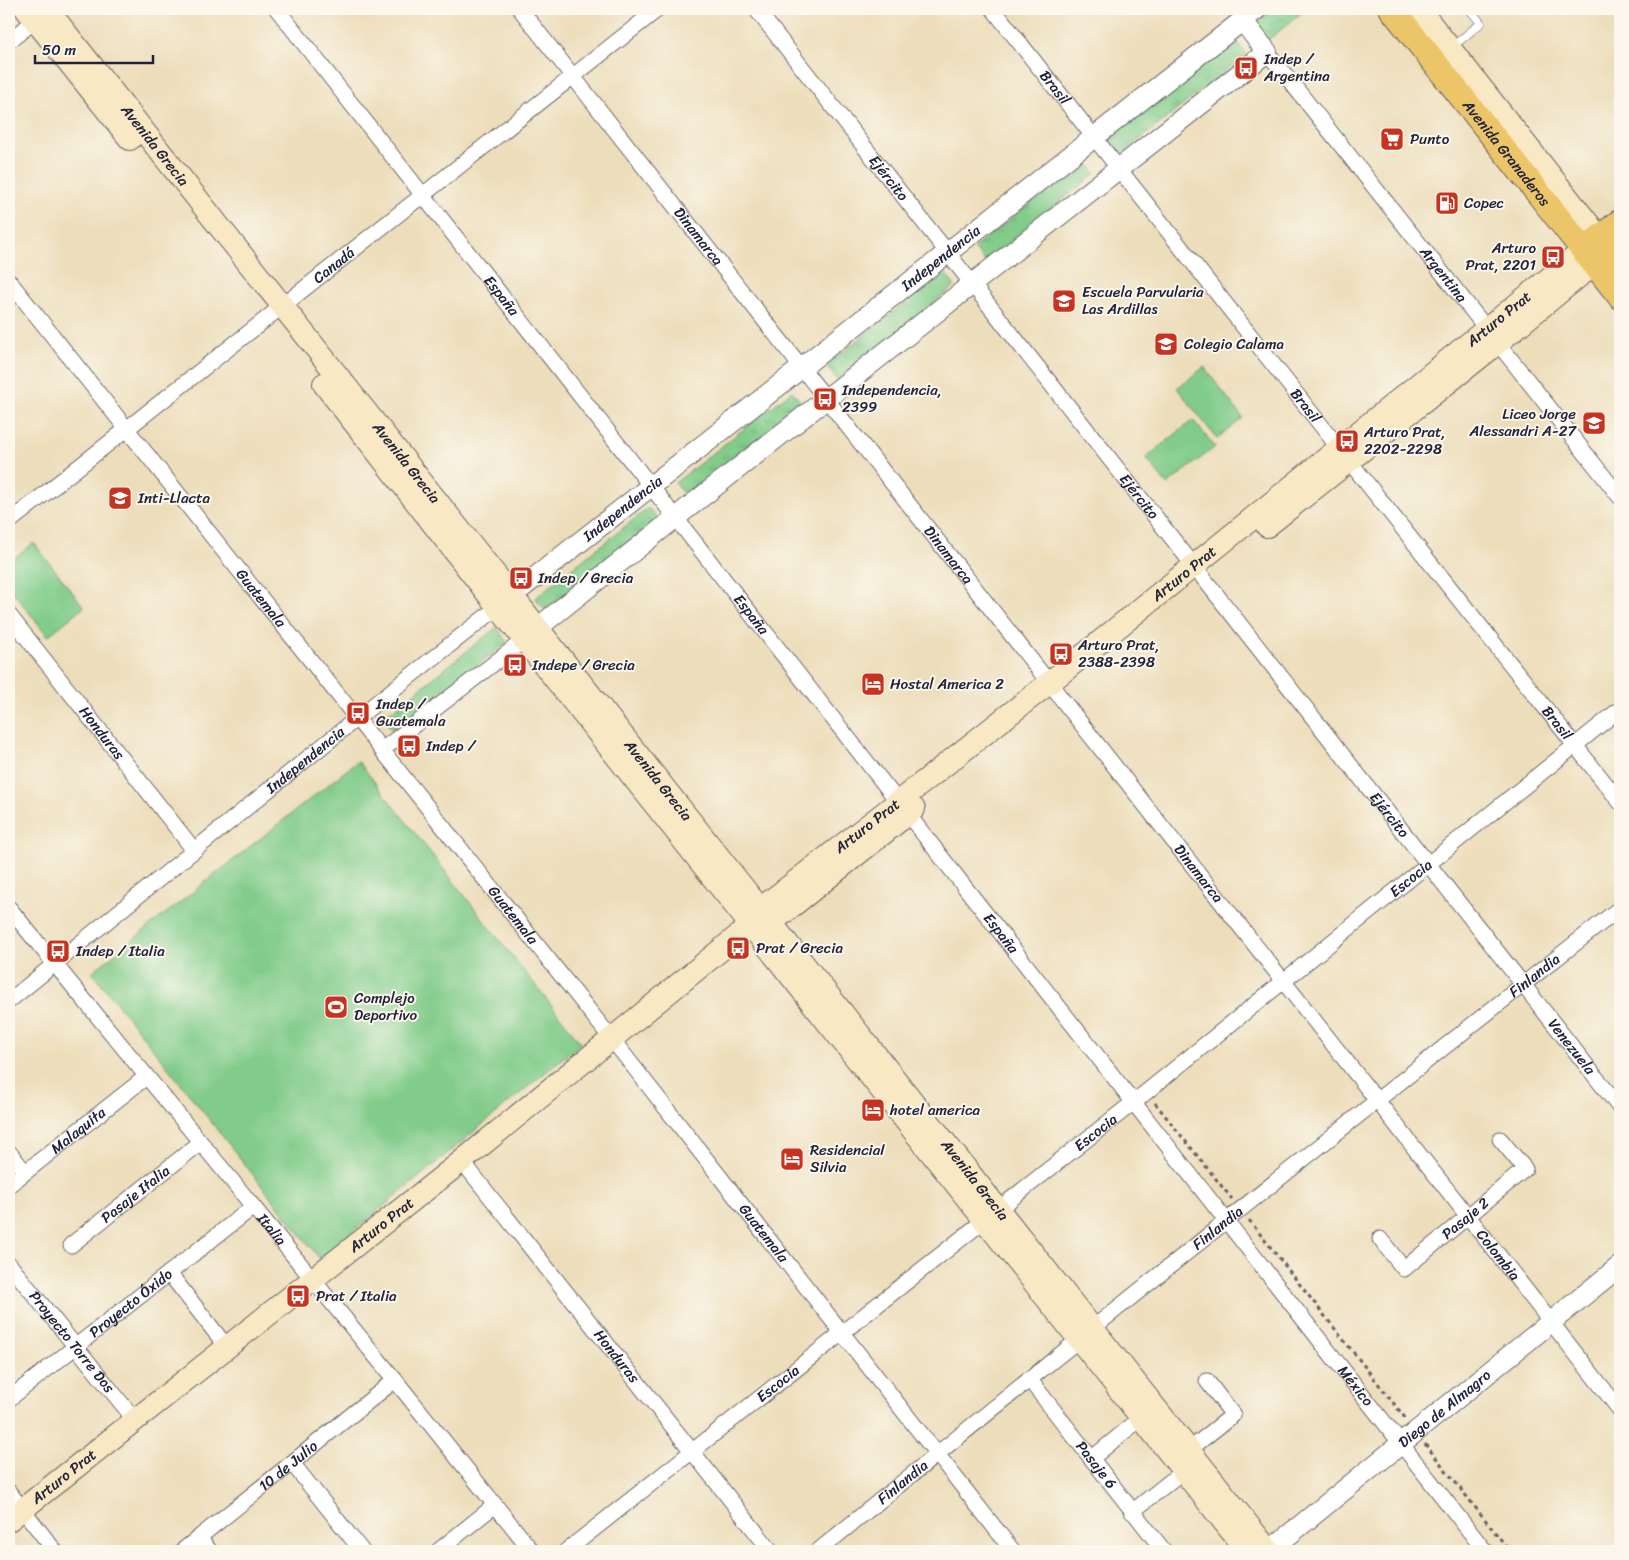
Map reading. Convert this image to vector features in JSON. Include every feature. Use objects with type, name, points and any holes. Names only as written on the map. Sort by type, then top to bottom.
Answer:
[{"type":"main road","name":"Avenida Granaderos","points":[[1392,9],[1605,251]]},
{"type":"main road","name":"Avenida Granaderos","points":[[1418,9],[1605,251],[1620,296]]},
{"type":"main road","name":"Avenida Grecia","points":[[41,11],[531,634],[760,919],[991,1215],[1186,1460],[1269,1551]]},
{"type":"main road","name":"Arturo Prat","points":[[13,1507],[135,1420],[226,1346],[462,1161],[760,919],[903,808],[1492,336],[1605,251],[1620,222]]},
{"type":"main road","name":"Avenida Grecia","points":[[1085,1333],[1141,1418],[1186,1460],[1247,1551]]},
{"type":"street","name":"España","points":[[277,9],[1226,1220]]},
{"type":"street","name":"Dinamarca","points":[[520,9],[1377,1100]]},
{"type":"street","name":"Canadá","points":[[9,522],[658,9]]},
{"type":"street","name":"Ejército","points":[[756,9],[1522,985]]},
{"type":"street","name":"Brasil","points":[[993,9],[1620,802]]},
{"type":"street","points":[[9,41],[41,11]]},
{"type":"street","name":"Independencia","points":[[9,1001],[357,718],[1094,137],[1244,13],[1267,52]]},
{"type":"street","points":[[382,750],[1267,52]]},
{"type":"street","name":"Argentina","points":[[1267,52],[1620,497]]},
{"type":"street","name":"Guatemala","points":[[9,280],[612,1038],[1013,1551]]},
{"type":"street","name":"Honduras","points":[[9,615],[194,850]]},
{"type":"street","name":"Escocia","points":[[566,1551],[1134,1102],[1620,710]]},
{"type":"street","name":"Italia","points":[[9,908],[395,1380],[532,1551]]},
{"type":"street","name":"Finlandia","points":[[818,1551],[1085,1333],[1620,908]]},
{"type":"street","name":"Venezuela","points":[[1522,985],[1620,1108]]},
{"type":"street","name":"Malaquita","points":[[9,1185],[146,1077]]},
{"type":"street","name":"Colombia","points":[[1377,1100],[1620,1410]]},
{"type":"street","name":"Pasaje 2","points":[[1380,1239],[1404,1269],[1525,1169],[1500,1139]]},
{"type":"street","name":"Pasaje Italia","points":[[71,1246],[200,1143]]},
{"type":"street","points":[[9,1152],[25,1172]]},
{"type":"street","name":"Honduras","points":[[462,1161],[771,1551]]},
{"type":"street","name":"Proyecto Óxido","points":[[9,1399],[253,1207]]},
{"type":"street","name":"México","points":[[1226,1220],[1485,1551]]},
{"type":"street","name":"Proyecto Torre Dos","points":[[9,1264],[135,1420]]},
{"type":"street","name":"Diego de Almagro","points":[[1269,1551],[1620,1266]]},
{"type":"street","points":[[169,1273],[226,1346]]},
{"type":"street","name":"Pasaje 6","points":[[1029,1379],[1164,1551]]},
{"type":"street","name":"10 de Julio","points":[[182,1551],[395,1380]]},
{"type":"street","points":[[1132,1512],[1234,1415],[1207,1381]]},
{"type":"street","points":[[1091,1459],[1141,1418]]},
{"type":"street","points":[[292,1463],[362,1551]]},
{"type":"street","points":[[438,1551],[495,1505]]},
{"type":"street","points":[[13,1507],[55,1551]]},
{"type":"street","points":[[199,1538],[210,1551]]},
{"type":"lane","points":[[1450,49],[1481,23],[1469,9]]},
{"type":"green space","points":[[1274,9],[1306,9],[1267,41],[1255,23]]},
{"type":"green space","points":[[1233,39],[1247,54],[1122,154],[1108,138]]},
{"type":"green space","points":[[1084,160],[1096,173],[985,262],[974,248]]},
{"type":"green space","points":[[944,272],[955,286],[837,380],[826,365]]},
{"type":"green space","points":[[1204,367],[1243,418],[1217,439],[1177,388]]},
{"type":"green space","points":[[792,391],[803,404],[686,497],[675,483]]},
{"type":"green space","points":[[1193,420],[1215,447],[1167,485],[1146,458]]},
{"type":"green space","points":[[648,508],[660,520],[545,610],[535,598]]},
{"type":"green space","points":[[34,543],[84,607],[48,636],[9,587],[9,562]]},
{"type":"green space","points":[[497,627],[507,643],[392,730],[383,718]]},
{"type":"green space","name":"Complejo Deportivo","points":[[358,761],[581,1043],[320,1259],[92,972]]},
{"type":"place","name":"Indep / Argentina","points":[[1246,68]]},
{"type":"place","name":"Punto","points":[[1392,139]]},
{"type":"place","name":"Copec","points":[[1447,203]]},
{"type":"place","name":"Arturo Prat, 2201","points":[[1553,257]]},
{"type":"place","name":"Escuela Parvularia Las Ardillas","points":[[1064,301]]},
{"type":"place","name":"Colegio Calama","points":[[1166,344]]},
{"type":"place","name":"Independencia, 2399","points":[[825,399]]},
{"type":"place","name":"Liceo Jorge Alessandri A-27","points":[[1594,423]]},
{"type":"place","name":"Arturo Prat, 2202-2298","points":[[1347,441]]},
{"type":"place","name":"Inti-Llacta","points":[[120,498]]},
{"type":"place","name":"Indep / Grecia","points":[[521,578]]},
{"type":"place","name":"Arturo Prat, 2388-2398","points":[[1061,654]]},
{"type":"place","name":"Indepe / Grecia","points":[[515,665]]},
{"type":"place","name":"Hostal America 2","points":[[873,684]]},
{"type":"place","name":"Indep / Guatemala","points":[[358,713]]},
{"type":"place","name":"Indep /","points":[[409,746]]},
{"type":"place","name":"Prat / Grecia","points":[[738,948]]},
{"type":"place","name":"Indep / Italia","points":[[58,951]]},
{"type":"place","name":"Complejo Deportivo","points":[[336,1007]]},
{"type":"place","name":"hotel america","points":[[873,1110]]},
{"type":"place","name":"Residencial Silvia","points":[[792,1159]]},
{"type":"place","name":"Prat / Italia","points":[[298,1296]]}]
